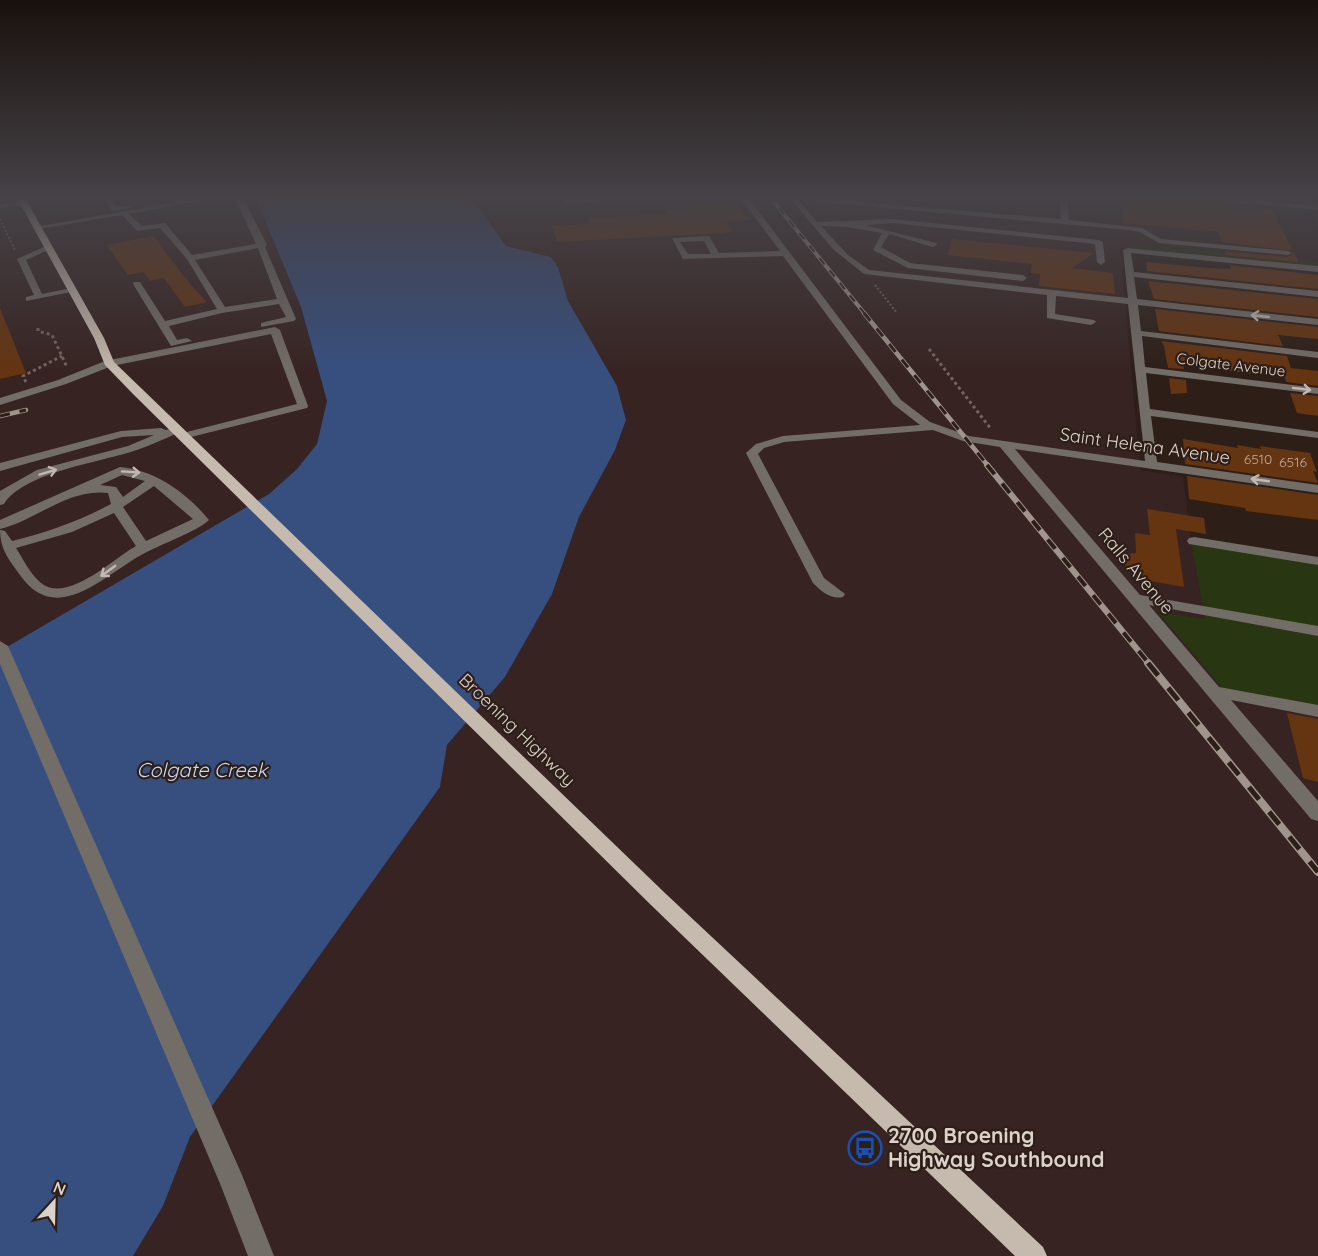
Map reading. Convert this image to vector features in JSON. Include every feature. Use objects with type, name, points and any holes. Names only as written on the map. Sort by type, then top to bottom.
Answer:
[{"type":"main road","name":"Broening Highway","points":[[53,255],[109,363],[658,900],[1034,1256]]},
{"type":"street","points":[[32,255],[21,259],[34,298],[72,291]]},
{"type":"street","points":[[187,255],[222,310]]},
{"type":"street","points":[[190,258],[209,255]]},
{"type":"street","points":[[137,284],[174,344],[291,319],[281,301],[266,255]]},
{"type":"street","points":[[684,255],[686,258],[748,255]]},
{"type":"street","points":[[786,255],[897,402],[907,412],[933,427]]},
{"type":"street","points":[[844,255],[853,265],[867,272],[1318,322]]},
{"type":"street","points":[[889,255],[908,264],[1023,278]]},
{"type":"street","points":[[1100,255],[1101,262]]},
{"type":"street","points":[[1127,255],[1151,464]]},
{"type":"street","points":[[1173,255],[1318,269]]},
{"type":"street","points":[[1128,274],[1318,294]]},
{"type":"street","points":[[1052,293],[1050,316],[1091,322]]},
{"type":"street","points":[[163,324],[222,310],[281,301]]},
{"type":"street","points":[[0,402],[33,393],[109,363],[275,330],[303,406],[180,433],[41,473],[1,497]]},
{"type":"street","points":[[1137,333],[1318,354]]},
{"type":"street","name":"Colgate Avenue","points":[[1140,369],[1318,391]]},
{"type":"street","points":[[1145,412],[1318,435]]},
{"type":"street","points":[[838,594],[827,589],[818,580],[752,453],[760,446],[783,439],[933,427]]},
{"type":"street","name":"Saint Helena Avenue","points":[[933,427],[967,439],[1318,489]]},
{"type":"street","points":[[0,467],[121,434],[180,433]]},
{"type":"street","name":"Ralls Avenue","points":[[1003,443],[1318,814]]},
{"type":"street","points":[[0,525],[120,471],[137,471],[154,480],[202,520],[128,556],[94,580],[76,589],[57,593],[37,587],[0,534]]},
{"type":"street","points":[[9,546],[62,533],[117,508],[154,480]]},
{"type":"street","points":[[64,495],[96,488],[112,490],[117,498],[117,508],[144,549]]},
{"type":"street","points":[[1194,541],[1318,561]]},
{"type":"street","points":[[1133,598],[1318,631]]},
{"type":"street","points":[[0,646],[233,1184],[261,1256]]},
{"type":"street","points":[[1213,691],[1318,711]]},
{"type":"path","points":[[867,272],[897,313]]},
{"type":"path","points":[[38,328],[38,331],[52,335],[73,378]]},
{"type":"path","points":[[929,349],[1003,443]]},
{"type":"path","points":[[33,393],[23,376],[62,356]]},
{"type":"shaded area","points":[[0,255],[279,255],[301,307],[327,401],[317,444],[297,469],[269,494],[0,651]]},
{"type":"shaded area","points":[[540,255],[1121,255],[1140,470],[1183,477],[1191,542],[1205,619],[1157,612],[1318,708],[1318,1256],[133,1256],[163,1206],[190,1137],[440,787],[447,745],[505,677],[552,594],[579,517],[615,450],[626,420],[617,386],[568,301],[558,267]]},
{"type":"shaded area","points":[[1199,255],[1318,255],[1318,266]]},
{"type":"green space","points":[[1205,255],[1240,255],[1318,262],[1318,266]]},
{"type":"green space","points":[[1191,542],[1318,564],[1318,708],[1225,691],[1157,611],[1205,619]]},
{"type":"water","name":"Colgate Creek","points":[[279,255],[541,255],[551,257],[558,267],[568,301],[617,386],[626,420],[615,450],[579,517],[552,594],[505,677],[447,745],[440,787],[190,1137],[163,1206],[133,1256],[0,1256],[0,651],[269,494],[297,469],[317,444],[327,401],[301,307]]},
{"type":"building","points":[[114,255],[167,255],[207,302],[185,307],[164,278],[150,281],[143,272],[128,275]]},
{"type":"building","points":[[947,255],[1092,255],[1072,268],[1113,273],[1115,294],[1039,286],[1040,274],[1031,273],[1032,264]]},
{"type":"building","points":[[1226,255],[1288,257],[1295,255],[1299,262]]},
{"type":"building","points":[[1146,262],[1231,269],[1230,265],[1318,275],[1318,289],[1147,271]]},
{"type":"building","points":[[1148,281],[1318,299],[1318,317],[1154,299]]},
{"type":"building","points":[[0,308],[26,373],[0,379]]},
{"type":"building","points":[[1155,309],[1318,327],[1318,339],[1278,335],[1283,346],[1159,331]]},
{"type":"building","points":[[1161,341],[1287,356],[1291,368],[1318,371],[1318,386],[1286,382],[1284,375],[1251,371],[1251,374],[1183,363],[1184,369],[1168,368]]},
{"type":"building","points":[[1169,378],[1186,380],[1187,393],[1171,394]]},
{"type":"building","points":[[1290,393],[1318,396],[1318,416],[1297,413]]},
{"type":"building","points":[[1183,439],[1238,448],[1237,445],[1261,449],[1260,446],[1310,453],[1317,472],[1313,471],[1318,483],[1185,464]]},
{"type":"building","points":[[1187,476],[1318,495],[1318,520],[1246,511],[1245,508],[1189,499]]},
{"type":"building","points":[[1147,509],[1204,518],[1206,534],[1176,529],[1184,587],[1138,579],[1117,555],[1136,553],[1135,533],[1150,535]]},
{"type":"building","points":[[1287,713],[1318,719],[1318,782],[1303,778]]},
{"type":"railway","points":[[817,255],[865,314]]},
{"type":"railway","points":[[864,313],[989,467]]},
{"type":"railway","points":[[0,416],[26,410]]},
{"type":"railway","points":[[987,465],[1150,665]]},
{"type":"railway","points":[[1148,663],[1318,872]]},
{"type":"place","name":"2700 Broening Highway Southbound","points":[[865,1148]]}]
